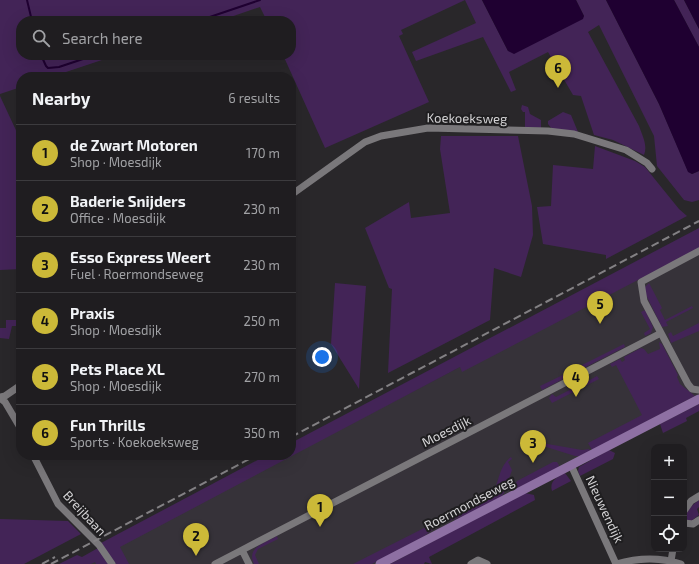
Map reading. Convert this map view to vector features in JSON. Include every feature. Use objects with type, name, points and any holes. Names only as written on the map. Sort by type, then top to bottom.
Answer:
[{"type":"main road","name":"Roermondseweg","points":[[380,564],[699,399]]},
{"type":"street","name":"Koekoeksweg","points":[[296,191],[365,142],[381,136],[428,128],[548,131],[574,134],[626,150],[647,163],[652,169]]},
{"type":"street","points":[[699,252],[641,282],[644,301],[688,384],[692,389],[699,390]]},
{"type":"street","name":"Moesdijk","points":[[215,564],[661,333]]},
{"type":"street","points":[[0,397],[5,396],[16,388]]},
{"type":"street","points":[[0,397],[5,402],[16,421]]},
{"type":"street","name":"Breijbaan","points":[[36,460],[58,504],[99,545],[112,564]]},
{"type":"street","name":"Nieuwendijk","points":[[571,465],[616,564]]},
{"type":"street","points":[[687,507],[691,501],[699,496]]},
{"type":"street","points":[[687,523],[693,524],[699,520]]},
{"type":"street","points":[[242,550],[249,564]]},
{"type":"street","points":[[671,561],[673,552]]},
{"type":"street","points":[[471,564],[478,560],[486,564]]},
{"type":"street","points":[[616,564],[630,560],[671,561],[681,564]]},
{"type":"shaded area","points":[[0,0],[465,0],[401,30],[403,34],[399,36],[429,102],[325,148],[296,84],[296,72],[291,72],[285,60],[296,60],[296,16],[264,16],[260,7],[234,16],[16,16],[16,60],[102,60],[66,72],[16,72],[16,89],[0,94]]},
{"type":"shaded area","points":[[465,0],[482,0],[508,51],[584,16],[576,0],[606,0],[659,104],[688,171],[692,174],[699,171],[699,200],[692,202],[684,200],[657,166],[654,136],[599,25],[588,32],[639,126],[645,144],[644,155],[613,140],[594,135],[581,96],[573,95],[548,52],[509,72],[516,90],[511,92],[483,37],[416,61],[412,52],[476,23]]},
{"type":"shaded area","points":[[482,0],[576,0],[584,16],[583,19],[514,54],[508,51]]},
{"type":"shaded area","points":[[606,0],[674,0],[699,47],[699,171],[692,174],[688,172],[659,104]]},
{"type":"shaded area","points":[[674,0],[684,0],[699,29],[699,47]]},
{"type":"shaded area","points":[[684,0],[699,0],[699,29]]},
{"type":"shaded area","points":[[0,96],[16,130],[16,269],[0,270]]},
{"type":"shaded area","points":[[522,105],[528,107],[530,114],[541,120],[541,128],[525,127],[525,112],[521,109]]},
{"type":"shaded area","points":[[563,112],[571,115],[578,132],[552,129],[548,124],[548,121]]},
{"type":"shaded area","points":[[441,136],[518,136],[532,206],[533,235],[521,277],[494,268],[490,320],[388,373],[392,289],[389,288],[365,228],[409,202],[411,218],[450,213],[440,149]]},
{"type":"shaded area","points":[[595,146],[635,161],[645,167],[679,209],[687,216],[606,259],[606,255],[543,244],[537,207],[551,206],[553,165],[593,169]]},
{"type":"shaded area","points":[[699,228],[699,248],[462,372],[460,367],[296,454],[296,440]]},
{"type":"shaded area","points":[[699,242],[699,403],[382,564],[77,564],[281,460],[296,460],[296,452]]},
{"type":"shaded area","points":[[335,283],[366,286],[359,389],[331,344]]},
{"type":"shaded area","points":[[649,283],[662,308],[660,310],[665,320],[692,306],[693,308],[666,322],[668,326],[662,327],[645,293],[644,288]]},
{"type":"shaded area","points":[[645,310],[653,327],[651,333],[645,336],[644,333],[650,329],[641,312]]},
{"type":"shaded area","points":[[6,320],[16,320],[16,326],[12,326],[9,339],[0,338],[0,328],[6,328]]},
{"type":"shaded area","points":[[699,323],[699,331],[671,343],[668,334],[671,332],[673,336]]},
{"type":"shaded area","points":[[659,342],[662,344],[678,375],[677,377],[680,384],[695,396],[592,450],[588,443],[642,415],[616,365],[612,367],[610,364],[620,359],[622,362],[625,360],[624,357],[641,348],[648,354],[660,349]]},
{"type":"shaded area","points":[[624,344],[625,347],[576,372],[574,369]]},
{"type":"shaded area","points":[[569,372],[571,375],[542,390],[540,386]]},
{"type":"shaded area","points":[[597,376],[599,379],[552,403],[549,398],[552,394],[556,397],[583,383],[582,380],[584,378],[588,381]]},
{"type":"shaded area","points":[[699,404],[699,411],[686,418],[687,421],[663,433],[660,424]]},
{"type":"shaded area","points":[[542,443],[582,450],[589,449],[590,451],[580,456],[575,456],[540,445]]},
{"type":"shaded area","points":[[609,450],[615,453],[613,459],[580,476],[578,471],[579,467]]},
{"type":"shaded area","points":[[511,457],[512,459],[508,462],[512,470],[504,493],[501,497],[466,515],[449,521],[448,519],[434,526],[435,528],[423,537],[372,564],[353,564],[438,521],[437,518],[495,489],[505,463]]},
{"type":"shaded area","points":[[258,460],[284,460],[120,547],[129,564],[116,564],[101,543]]},
{"type":"shaded area","points":[[553,462],[557,462],[559,465],[558,468],[516,489],[513,488],[517,481]]},
{"type":"shaded area","points":[[565,473],[571,481],[552,491],[551,488],[553,482]]},
{"type":"shaded area","points":[[525,493],[534,495],[535,500],[429,557],[432,564],[425,562],[424,564],[390,564]]},
{"type":"shaded area","points":[[699,500],[699,507],[697,509],[699,515],[691,521],[687,520],[687,514],[691,506]]},
{"type":"shaded area","points":[[0,519],[68,521],[81,534],[24,564],[0,564]]},
{"type":"shaded area","points":[[277,536],[278,539],[258,549],[255,555],[259,564],[254,564],[252,558],[253,553],[258,546]]},
{"type":"shaded area","points":[[98,548],[109,564],[96,564],[95,562],[91,564],[59,564],[77,555],[82,557]]},
{"type":"waterway","points":[[27,0],[31,16]]},
{"type":"waterway","points":[[213,16],[260,0]]},
{"type":"waterway","points":[[43,60],[48,68],[59,67],[80,60]]},
{"type":"railway","points":[[296,434],[699,221]]},
{"type":"railway","points":[[51,564],[248,460]]},
{"type":"railway","points":[[42,564],[55,557]]},
{"type":"place","name":"Fun Thrills","points":[[558,88]]},
{"type":"place","name":"Pets Place XL","points":[[600,324]]},
{"type":"place","name":"Praxis","points":[[576,397]]},
{"type":"place","name":"Esso Express Weert","points":[[533,463]]},
{"type":"place","name":"de Zwart Motoren","points":[[320,527]]},
{"type":"place","name":"Baderie Snijders","points":[[196,556]]}]
